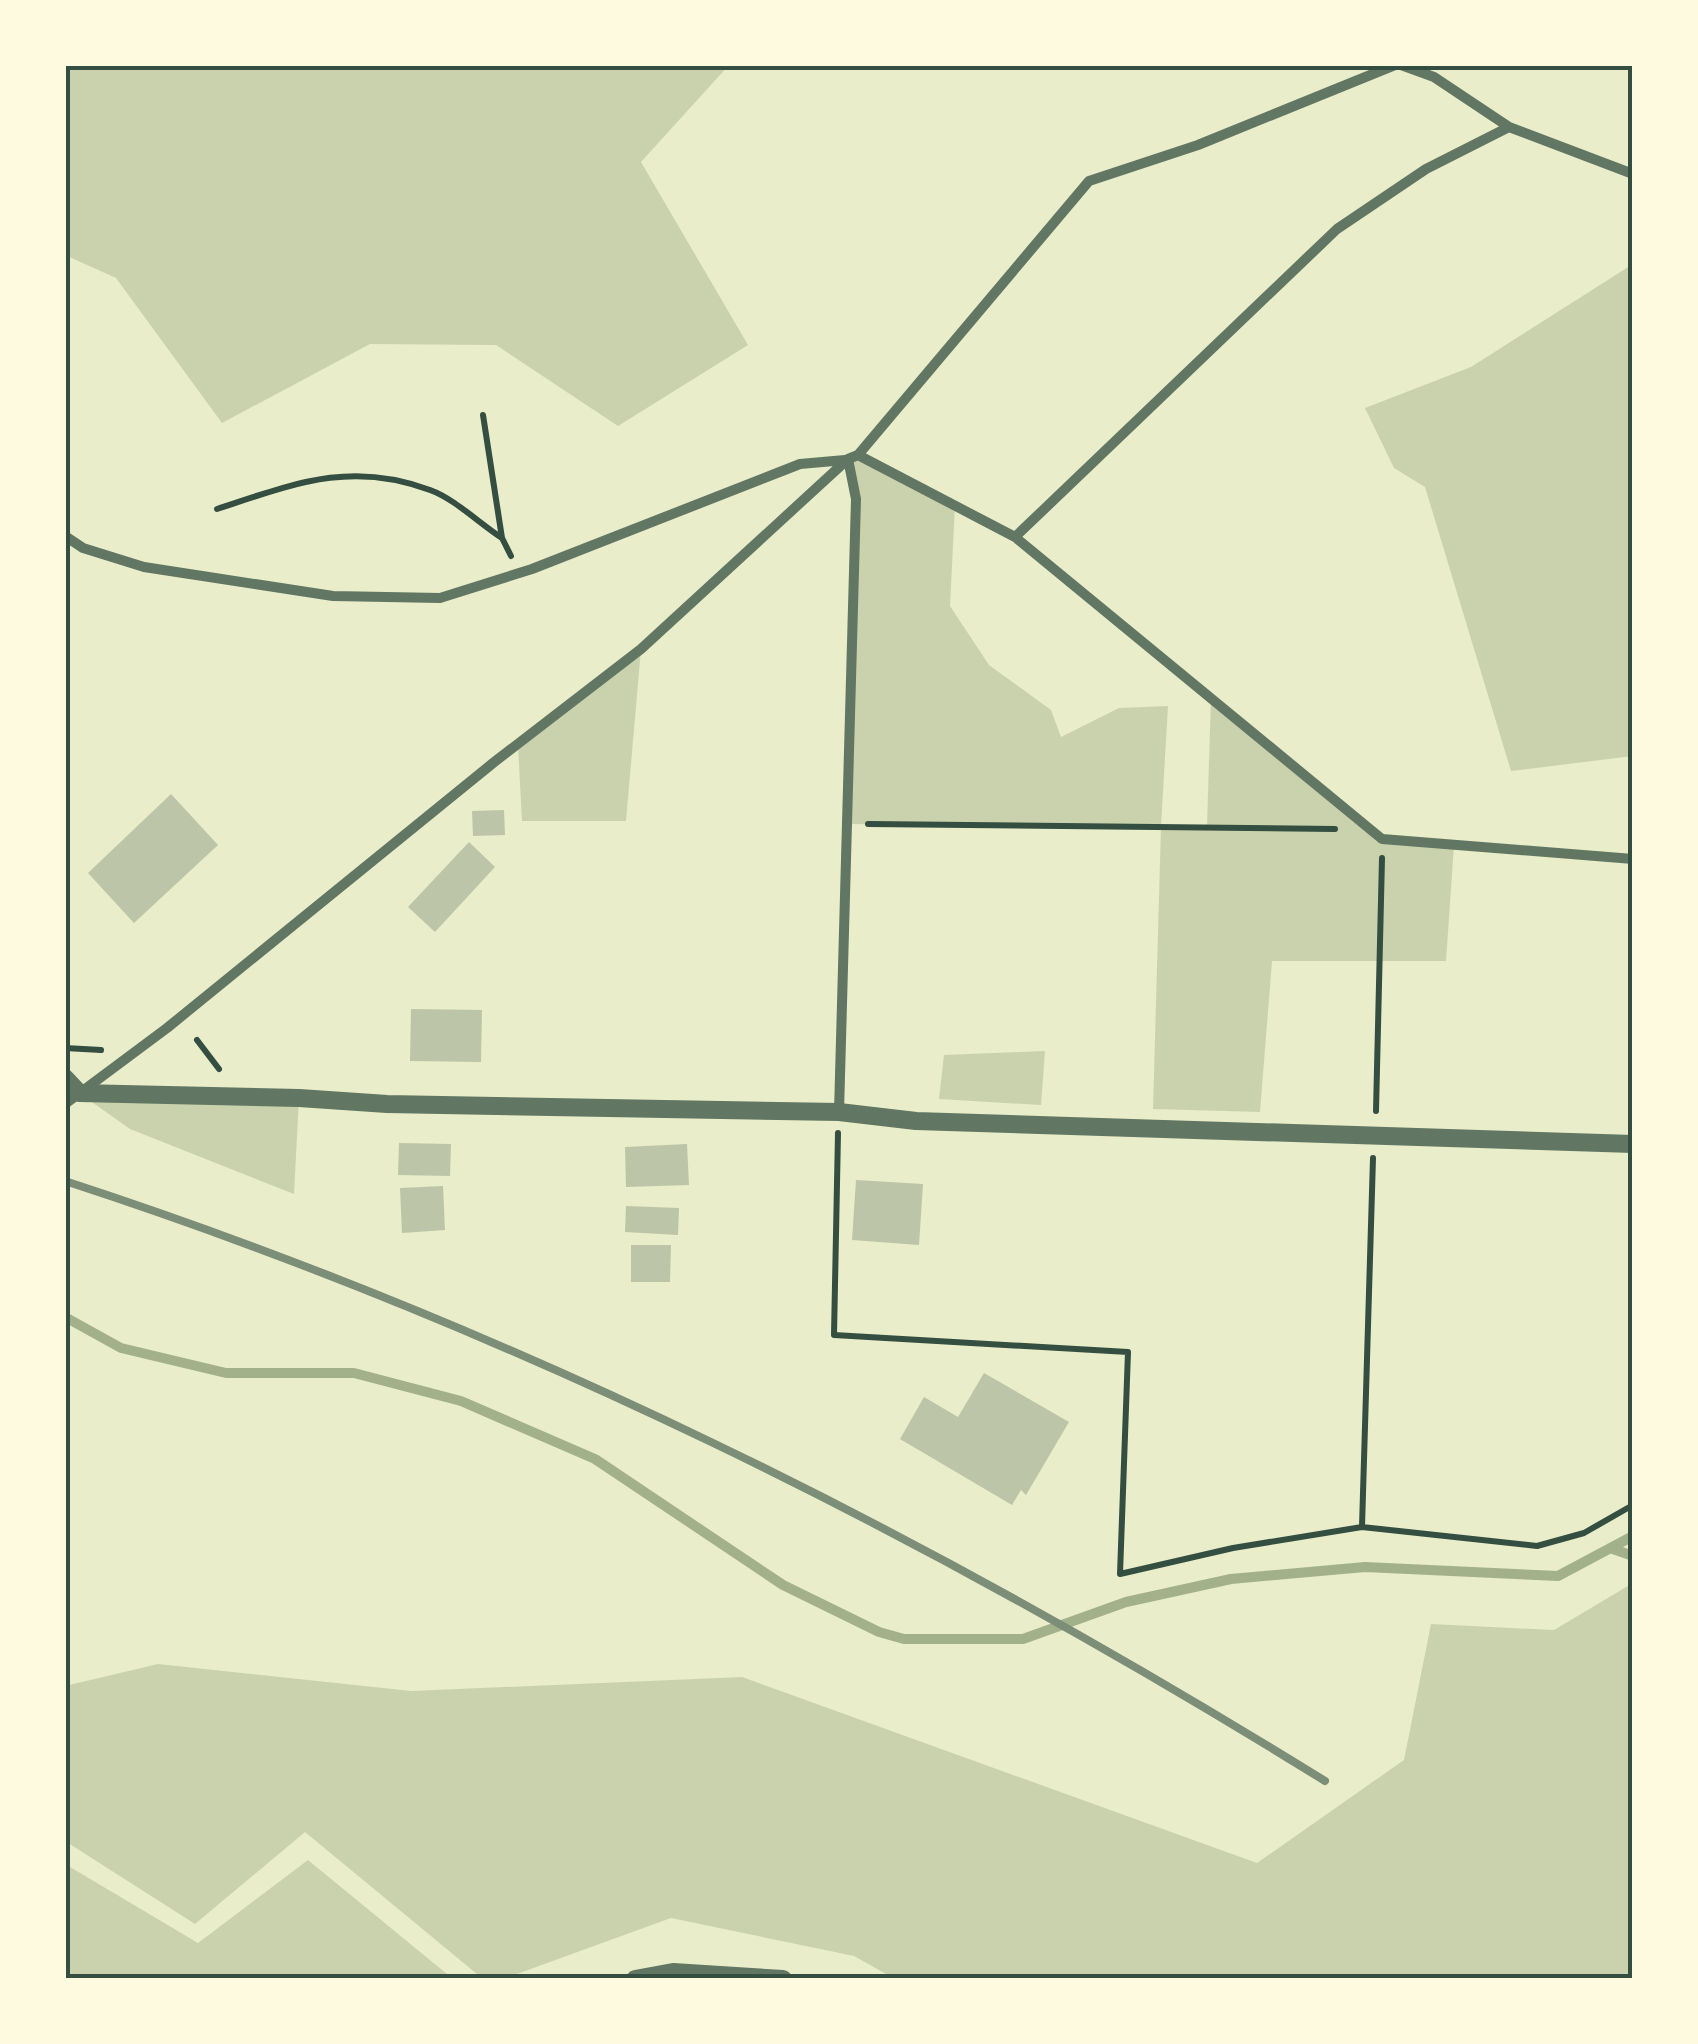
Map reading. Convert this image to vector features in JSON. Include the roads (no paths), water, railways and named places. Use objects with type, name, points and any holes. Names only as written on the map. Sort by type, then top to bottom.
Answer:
[{"type":"street","points":[[72,1098],[167,1028],[494,763],[641,650],[853,457],[1089,181],[1198,145],[1398,65],[1434,77],[1509,127],[1633,174]]},
{"type":"street","points":[[1016,537],[1337,229],[1426,169],[1509,127]]},
{"type":"street","points":[[839,1112],[856,499],[853,457]]},
{"type":"street","points":[[65,536],[83,548],[144,567],[333,596],[440,598],[532,568],[800,464],[853,457],[1016,537],[1382,838],[1633,859]]},
{"type":"street","points":[[65,1078],[72,1098]]},
{"type":"street","points":[[72,1098],[839,1112],[916,1120],[1633,1144]]},
{"type":"street","points":[[635,1979],[673,1972],[784,1979]]},
{"type":"waterway","points":[[65,1317],[121,1348],[226,1373],[354,1373],[461,1401],[595,1459],[783,1585],[879,1632],[904,1639],[1023,1639],[1126,1602],[1231,1579],[1365,1567],[1558,1576],[1633,1536]]},
{"type":"waterway","points":[[1610,1548],[1633,1556]]},
{"type":"railway","points":[[65,1181],[231,1238],[394,1301],[713,1443],[1023,1603],[1325,1781]]}]
